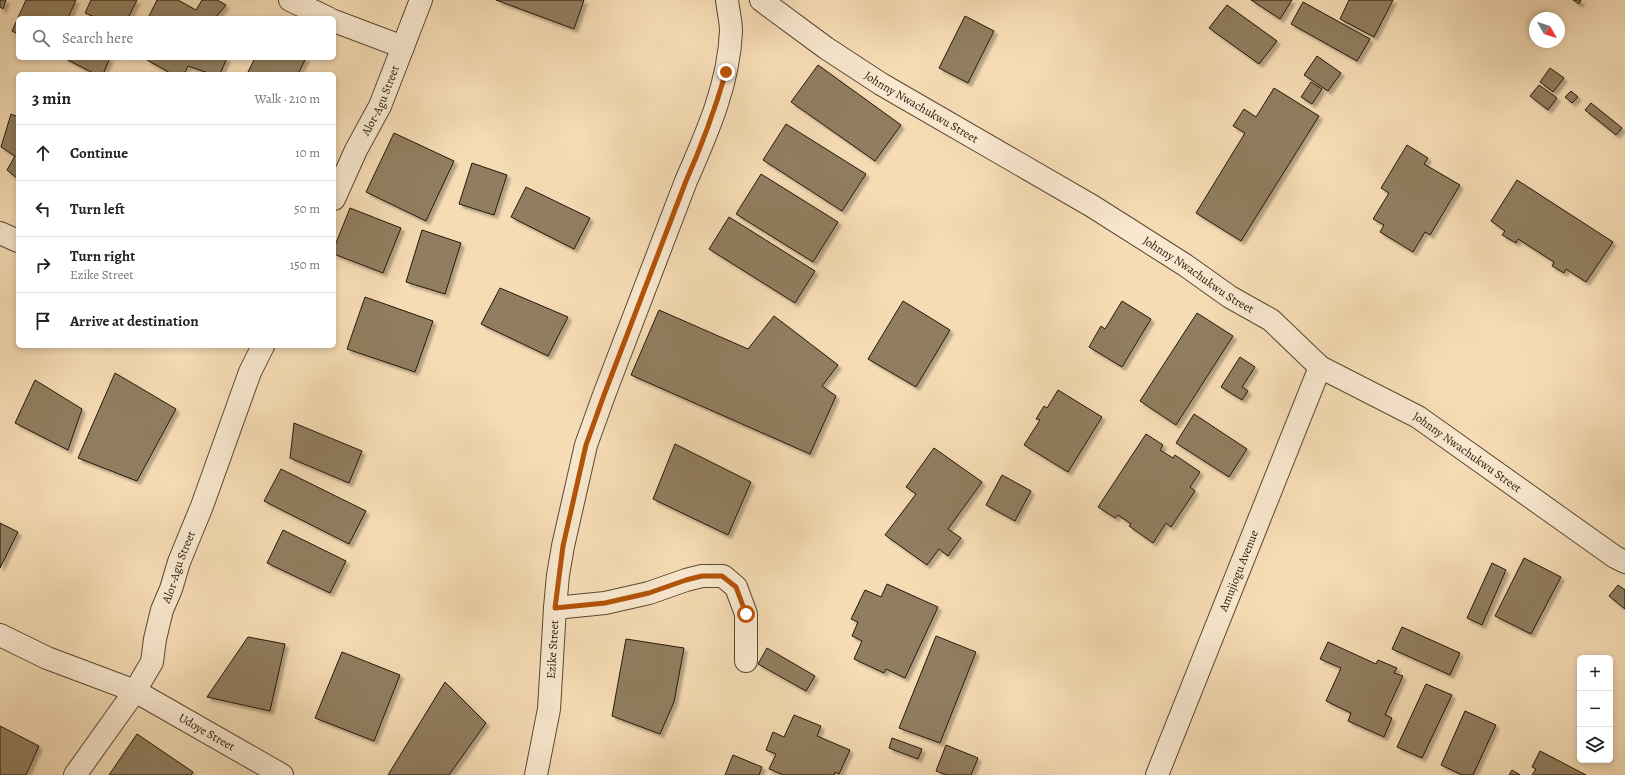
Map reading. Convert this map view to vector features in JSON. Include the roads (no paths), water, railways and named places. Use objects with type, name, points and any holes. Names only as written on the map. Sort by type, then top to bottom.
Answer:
[{"type":"street","points":[[290,0],[324,16]]},
{"type":"street","name":"Alor-Agu Street","points":[[336,195],[356,150],[380,106],[421,0]]},
{"type":"street","name":"Ezike Street","points":[[536,775],[549,709],[555,608],[563,546],[586,445],[686,181],[714,113],[726,72],[731,29],[727,0]]},
{"type":"street","name":"Johnny Nwachukwu Street","points":[[761,0],[826,48],[881,84],[971,138],[1092,206],[1185,265],[1230,296],[1271,320],[1320,367],[1418,417],[1615,557],[1625,562]]},
{"type":"street","points":[[336,22],[403,47]]},
{"type":"street","points":[[0,233],[16,240]]},
{"type":"street","name":"Alor-Agu Street","points":[[75,775],[134,691],[152,662],[162,610],[171,589],[178,562],[202,506],[258,348]]},
{"type":"street","name":"Amujiogu Avenue","points":[[1156,775],[1320,367]]},
{"type":"street","points":[[555,608],[605,603],[649,593],[696,577],[722,576],[736,587],[746,614],[746,661]]},
{"type":"street","name":"Udoye Street","points":[[0,635],[47,658],[134,691],[280,775]]}]
